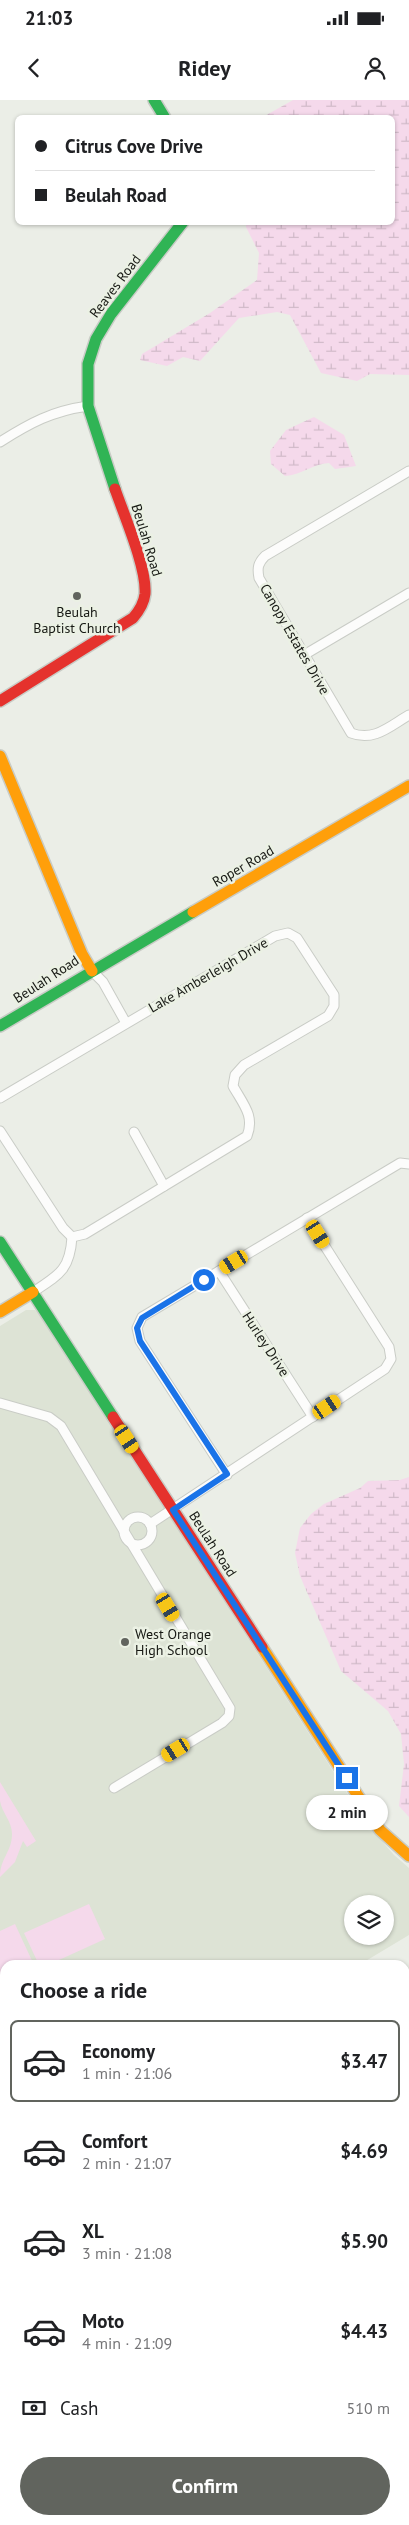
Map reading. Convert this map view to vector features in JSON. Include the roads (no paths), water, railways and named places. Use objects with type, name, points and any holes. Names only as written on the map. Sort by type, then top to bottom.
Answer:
[{"type":"main road","points":[[154,100],[163,115]]},
{"type":"main road","name":"Reaves Road","points":[[88,406],[88,364],[96,339],[111,314],[181,225]]},
{"type":"main road","name":"Beulah Road","points":[[0,701],[133,618],[143,605],[146,595],[144,577],[88,406]]},
{"type":"main road","name":"Beulah Road","points":[[0,756],[82,954],[92,971],[0,1026]]},
{"type":"main road","name":"Roper Road","points":[[92,971],[409,786]]},
{"type":"main road","name":"Beulah Road","points":[[0,1242],[380,1830],[409,1856]]},
{"type":"main road","points":[[0,1312],[33,1292]]},
{"type":"street","points":[[0,442],[34,420],[64,410],[88,406]]},
{"type":"street","name":"Canopy Estates Drive","points":[[409,471],[265,556],[259,562],[257,569],[259,578],[351,733],[360,737],[371,737],[409,714]]},
{"type":"street","points":[[304,655],[409,592]]},
{"type":"street","name":"Lake Amberleigh Drive","points":[[0,1098],[275,936],[288,933],[297,938],[334,995],[334,1006],[328,1016],[244,1065],[235,1075],[233,1086],[250,1115],[251,1126],[247,1136],[85,1234],[72,1237]]},
{"type":"street","points":[[92,971],[103,982],[126,1023]]},
{"type":"street","points":[[0,1131],[63,1228],[72,1237],[71,1252],[66,1267],[57,1276],[33,1292]]},
{"type":"street","points":[[134,1132],[164,1186]]},
{"type":"street","points":[[227,1474],[140,1341],[137,1328],[142,1318],[400,1163],[409,1164]]},
{"type":"street","points":[[150,1524],[385,1369],[391,1359],[390,1347],[307,1218]]},
{"type":"street","name":"Hurley Drive","points":[[219,1271],[312,1417]]},
{"type":"street","points":[[0,1403],[49,1417],[61,1426],[230,1708],[231,1713],[222,1723],[114,1788]]},
{"type":"street","points":[[142,1518],[150,1524],[152,1534],[146,1543],[135,1544],[127,1538],[125,1528],[131,1519],[142,1518]]},
{"type":"place","name":"Beulah Baptist Church","points":[[77,596]]},
{"type":"place","name":"West Orange High School","points":[[125,1642]]}]
